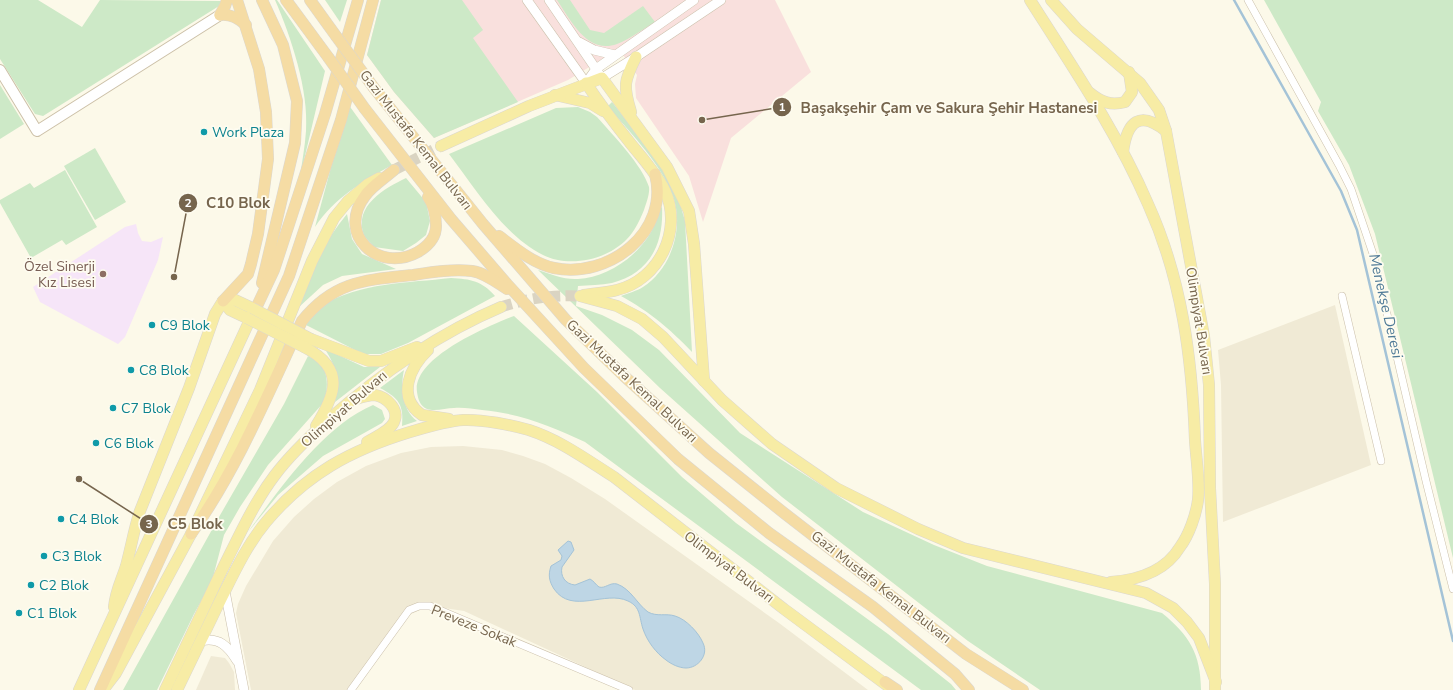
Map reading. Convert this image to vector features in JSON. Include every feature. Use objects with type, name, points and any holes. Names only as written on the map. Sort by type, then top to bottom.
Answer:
[{"type":"highway","points":[[220,15],[227,0]]},
{"type":"highway","points":[[223,301],[248,274],[258,234],[267,177],[266,112],[258,69],[246,25],[237,0]]},
{"type":"highway","points":[[252,310],[295,143],[296,101],[283,45],[262,0]]},
{"type":"highway","name":"Gazi Mustafa Kemal Bulvarı","points":[[286,0],[365,109],[451,219],[584,368],[678,459],[769,533],[873,607],[955,674],[969,690]]},
{"type":"highway","name":"Gazi Mustafa Kemal Bulvarı","points":[[310,0],[374,88],[483,224],[566,320],[624,376],[709,453],[966,654],[1023,690]]},
{"type":"highway","points":[[252,310],[274,270],[325,114],[358,0]]},
{"type":"highway","points":[[100,690],[289,276],[341,120],[373,0]]},
{"type":"highway","points":[[220,15],[228,14],[246,25]]},
{"type":"highway","points":[[394,170],[365,196],[358,207],[356,221],[357,232],[367,249],[374,254],[393,259],[408,258],[426,248],[436,233],[436,216],[430,200],[410,175],[402,158]]},
{"type":"highway","points":[[483,224],[540,264],[568,270],[602,265],[620,257],[645,231],[657,201],[658,186],[655,174]]},
{"type":"highway","points":[[190,534],[221,488],[254,426],[302,321],[313,307],[328,295],[352,284],[377,278],[450,270],[473,271],[490,277],[521,298]]},
{"type":"highway","points":[[889,686],[897,690]]},
{"type":"main road","points":[[1030,0],[1087,90],[1123,152],[1149,205],[1166,249],[1177,287],[1188,342],[1192,376],[1198,500],[1190,527],[1180,548],[1164,566],[1146,576],[1128,581],[1101,584]]},
{"type":"main road","name":"Olimpiyat Bulvarı","points":[[1051,0],[1077,29],[1128,71],[1150,96],[1159,110],[1166,131],[1204,336],[1207,361],[1210,488],[1215,584],[1216,686]]},
{"type":"main road","points":[[0,70],[37,131],[220,15]]},
{"type":"main road","points":[[633,120],[625,87],[627,75],[636,57]]},
{"type":"main road","points":[[1087,90],[1102,102],[1118,104],[1125,102],[1132,92],[1132,84],[1128,71]]},
{"type":"main road","points":[[441,146],[555,95],[586,83],[599,73],[667,167],[689,211],[694,244],[704,381]]},
{"type":"main road","points":[[586,83],[606,112],[655,174],[665,191],[671,213],[668,244],[661,258],[647,275],[618,290],[580,296],[617,306],[642,319],[663,337],[704,381],[772,444],[836,488],[918,529],[964,548],[1101,584],[1146,594],[1173,608],[1199,638],[1216,686]]},
{"type":"main road","points":[[555,95],[590,103],[606,112]]},
{"type":"main road","points":[[1123,152],[1126,134],[1130,126],[1136,121],[1146,119],[1157,124],[1166,131]]},
{"type":"main road","points":[[103,690],[116,673],[190,534],[260,390],[312,260],[334,218],[348,201],[368,184],[394,170]]},
{"type":"main road","points":[[113,616],[116,592],[125,568],[140,511],[189,388],[215,314],[223,301],[235,300],[308,343],[369,361],[381,361],[444,336]]},
{"type":"main road","name":"Olimpiyat Bulvarı","points":[[165,690],[249,516],[274,476],[310,436],[348,402],[394,367],[479,316],[501,307]]},
{"type":"main road","points":[[79,690],[252,310]]},
{"type":"main road","name":"Olimpiyat Bulvarı","points":[[444,336],[423,355],[408,379],[408,396],[417,412],[428,417],[501,424],[529,430],[564,446],[614,477],[778,605],[889,686]]},
{"type":"main road","points":[[308,343],[327,363],[334,377],[333,394],[327,409],[310,436]]},
{"type":"main road","points":[[177,690],[238,563],[266,522],[307,482],[389,428],[394,421],[395,413],[389,402],[382,397],[365,396],[348,402]]},
{"type":"main road","points":[[348,455],[410,432],[463,420]]},
{"type":"street","points":[[527,0],[586,83]]},
{"type":"street","points":[[549,0],[599,73]]},
{"type":"street","points":[[599,73],[615,55],[694,0]]},
{"type":"street","points":[[599,73],[636,57],[721,0]]},
{"type":"street","points":[[1248,0],[1339,165],[1351,190],[1362,219],[1373,254],[1424,474],[1453,589]]},
{"type":"street","points":[[578,42],[594,50],[615,55]]},
{"type":"street","points":[[1342,296],[1381,462]]},
{"type":"street","points":[[225,591],[244,690]]},
{"type":"street","name":"Preveze Sokak","points":[[351,690],[409,610],[419,606],[430,606],[629,690]]},
{"type":"street","points":[[201,641],[215,639],[224,644],[238,664]]},
{"type":"shaded area","points":[[381,0],[775,0],[811,72],[731,138],[703,222],[689,176],[636,98],[635,84],[637,75],[619,49],[568,80],[434,138],[394,92],[367,55]]},
{"type":"shaded area","name":"Özel Sinerji Kız Lisesi","points":[[136,224],[142,241],[151,242],[163,237],[158,260],[125,337],[118,344],[40,302],[33,287],[125,227]]},
{"type":"shaded area","points":[[1335,305],[1371,465],[1223,522],[1221,385],[1218,350]]},
{"type":"shaded area","points":[[463,446],[502,450],[523,456],[545,464],[571,478],[605,499],[779,623],[868,690],[635,690],[464,611],[437,607],[424,608],[405,617],[351,690],[251,690],[236,613],[238,604],[246,586],[273,541],[294,517],[314,499],[337,482],[366,466],[401,453],[431,447]]},
{"type":"shaded area","points":[[211,656],[225,658],[229,663],[234,672],[235,690],[196,690]]},
{"type":"green space","points":[[0,0],[38,0],[82,27],[100,0],[221,1],[219,6],[43,116],[35,114],[0,59]]},
{"type":"green space","points":[[275,0],[277,0],[325,71],[300,177],[306,131],[305,98],[293,47]]},
{"type":"green space","points":[[325,0],[347,0],[340,22]]},
{"type":"green space","points":[[381,0],[462,0],[483,30],[473,38],[518,102],[434,138],[394,92],[367,55]]},
{"type":"green space","points":[[557,0],[570,0],[590,30],[604,33],[643,6],[655,22],[632,37],[617,44],[606,46],[597,44],[588,40],[581,33]]},
{"type":"green space","points":[[1264,0],[1453,0],[1453,558],[1375,234],[1349,165],[1318,111],[1321,102]]},
{"type":"green space","points":[[0,85],[24,124],[0,139]]},
{"type":"green space","points":[[612,102],[667,173],[676,190],[685,221],[692,352],[659,321],[621,296],[643,287],[663,268],[674,242],[677,229],[677,215],[675,202],[664,178],[650,156],[608,106]]},
{"type":"green space","points":[[348,104],[392,165],[359,185],[340,199],[331,207],[315,227]]},
{"type":"green space","points":[[578,107],[597,117],[626,150],[646,179],[649,187],[649,193],[637,226],[630,236],[619,246],[598,257],[587,260],[564,261],[543,255],[529,247],[503,224],[449,154],[556,108]]},
{"type":"green space","points":[[95,148],[126,202],[95,220],[64,166]]},
{"type":"green space","points":[[65,170],[97,227],[66,245],[62,240],[31,258],[0,203],[0,200],[30,183],[34,188]]},
{"type":"green space","points":[[406,178],[426,202],[430,221],[426,235],[403,251],[374,247],[364,235],[362,225],[363,215],[373,199],[389,187]]},
{"type":"green space","points":[[662,206],[662,220],[657,244],[652,255],[645,264],[636,272],[612,283],[578,286],[576,306],[602,315],[632,330],[659,350],[740,433],[863,512],[934,545],[987,566],[1162,613],[1179,629],[1192,646],[1199,666],[1201,690],[1040,690],[968,641],[782,497],[660,388],[538,270],[568,279],[578,279],[589,278],[610,270],[629,258],[638,250],[651,232]]},
{"type":"green space","points":[[347,214],[352,239],[362,254],[396,269],[342,276],[323,285],[299,307],[318,258],[331,235]]},
{"type":"green space","points":[[451,278],[470,280],[481,284],[495,296],[408,343],[381,354],[363,354],[306,325],[315,312],[322,306],[336,298],[352,292],[385,285]]},
{"type":"green space","points":[[514,316],[597,392],[682,477],[736,523],[888,634],[951,684],[956,690],[921,690],[585,442],[522,417],[464,408],[430,410],[421,404],[417,392],[419,379],[426,367],[454,345],[471,335]]},
{"type":"green space","points":[[325,349],[364,367],[380,367],[335,402],[337,380],[335,368]]},
{"type":"green space","points":[[308,356],[319,362],[325,371],[327,387],[324,402],[268,465],[240,507],[224,535],[212,581],[194,614],[157,690],[123,690],[219,517],[284,404]]},
{"type":"green space","points":[[404,370],[402,384],[403,398],[408,411],[417,421],[402,426],[402,413],[399,403],[392,395],[380,388]]},
{"type":"green space","points":[[373,405],[382,410],[385,419],[382,423],[323,456],[278,495],[248,532],[288,479],[320,443],[355,415]]},
{"type":"water","points":[[568,541],[571,542],[574,550],[562,567],[562,573],[564,579],[568,583],[575,585],[590,579],[599,587],[617,584],[626,589],[648,612],[672,615],[683,620],[695,631],[703,643],[705,652],[701,660],[695,666],[683,668],[678,667],[662,657],[649,642],[637,609],[628,601],[619,598],[609,598],[579,601],[561,597],[552,586],[550,581],[550,572],[551,566],[561,560],[562,556],[558,550]]},
{"type":"waterway","name":"Menekşe Deresi","points":[[1234,0],[1341,191],[1357,230],[1453,641]]},
{"type":"tunnel","points":[[394,170],[441,146]]},
{"type":"tunnel","points":[[501,307],[521,301],[540,298],[580,296]]},
{"type":"place","name":"Başakşehir Çam ve Sakura Şehir Hastanesi","points":[[702,120]]},
{"type":"place","name":"Work Plaza","points":[[204,132]]},
{"type":"place","name":"Özel Sinerji Kız Lisesi","points":[[103,274]]},
{"type":"place","name":"C10 Blok","points":[[174,277]]},
{"type":"place","name":"C9 Blok","points":[[152,325]]},
{"type":"place","name":"C8 Blok","points":[[131,370]]},
{"type":"place","name":"C7 Blok","points":[[113,408]]},
{"type":"place","name":"C6 Blok","points":[[96,443]]},
{"type":"place","name":"C5 Blok","points":[[79,479]]},
{"type":"place","name":"C4 Blok","points":[[61,519]]},
{"type":"place","name":"C3 Blok","points":[[44,556]]},
{"type":"place","name":"C2 Blok","points":[[31,585]]},
{"type":"place","name":"C1 Blok","points":[[19,613]]}]
